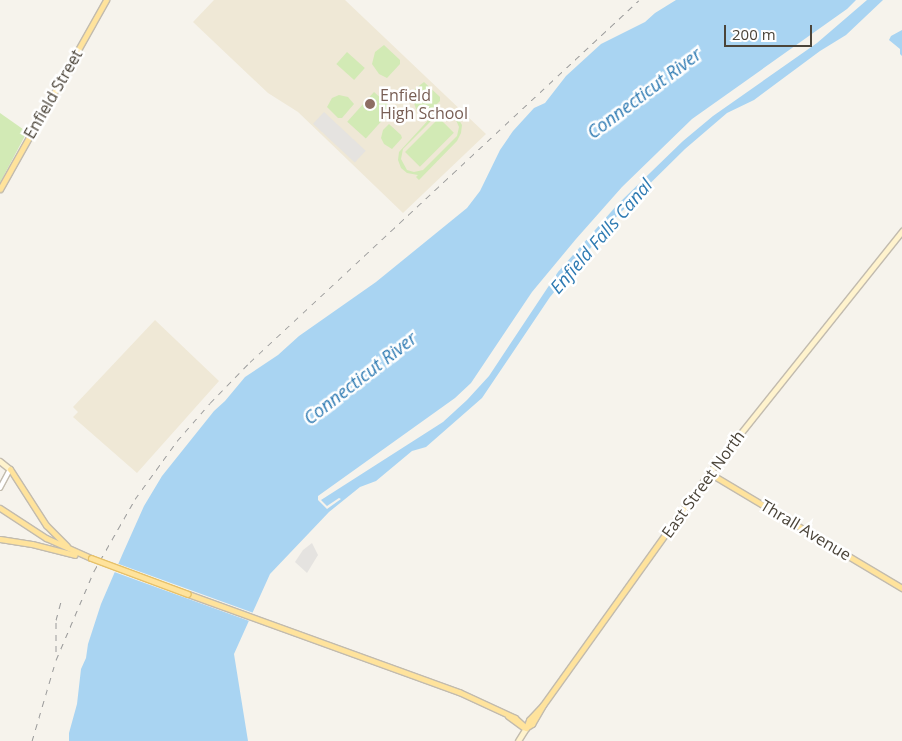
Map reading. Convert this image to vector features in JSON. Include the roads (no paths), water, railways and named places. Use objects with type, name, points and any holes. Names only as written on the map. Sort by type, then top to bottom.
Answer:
[{"type":"main road","name":"Enfield Street","points":[[0,188],[106,0]]},
{"type":"main road","name":"East Street North","points":[[518,741],[529,720],[543,705],[710,473],[902,230]]},
{"type":"main road","points":[[0,461],[10,469],[46,525],[71,550]]},
{"type":"main road","name":"Thrall Avenue","points":[[710,473],[902,588]]},
{"type":"main road","points":[[0,508],[38,533],[89,558],[459,692],[515,718],[526,728]]},
{"type":"main road","points":[[0,539],[32,544],[89,558]]},
{"type":"street","points":[[0,488],[10,469]]},
{"type":"water","name":"Connecticut River","points":[[676,0],[856,0],[847,9],[692,119],[622,187],[576,239],[532,292],[471,383],[455,398],[318,496],[318,500],[327,509],[341,499],[339,498],[327,506],[321,500],[443,422],[467,400],[489,376],[558,272],[618,204],[683,141],[713,116],[817,43],[867,0],[883,0],[846,35],[820,51],[754,100],[727,113],[685,149],[616,217],[550,297],[482,398],[426,447],[412,451],[376,481],[360,487],[329,512],[270,574],[234,654],[248,741],[69,741],[69,733],[77,704],[81,669],[86,658],[88,644],[101,604],[123,553],[144,506],[162,476],[214,411],[245,377],[278,355],[299,336],[376,282],[467,208],[480,191],[500,150],[513,131],[534,108],[545,103],[566,76],[601,44],[645,22],[655,13]]},
{"type":"water","points":[[902,30],[902,56],[900,49],[889,40],[891,36]]},
{"type":"railway","points":[[32,741],[56,660],[94,571],[135,499],[177,441],[210,403],[250,362],[639,0]]},
{"type":"railway","points":[[56,652],[56,620],[62,598]]},
{"type":"place","name":"Enfield High School","points":[[370,104]]},
{"type":"water label","name":"Enfield Falls Canal","points":[[601,236]]}]
